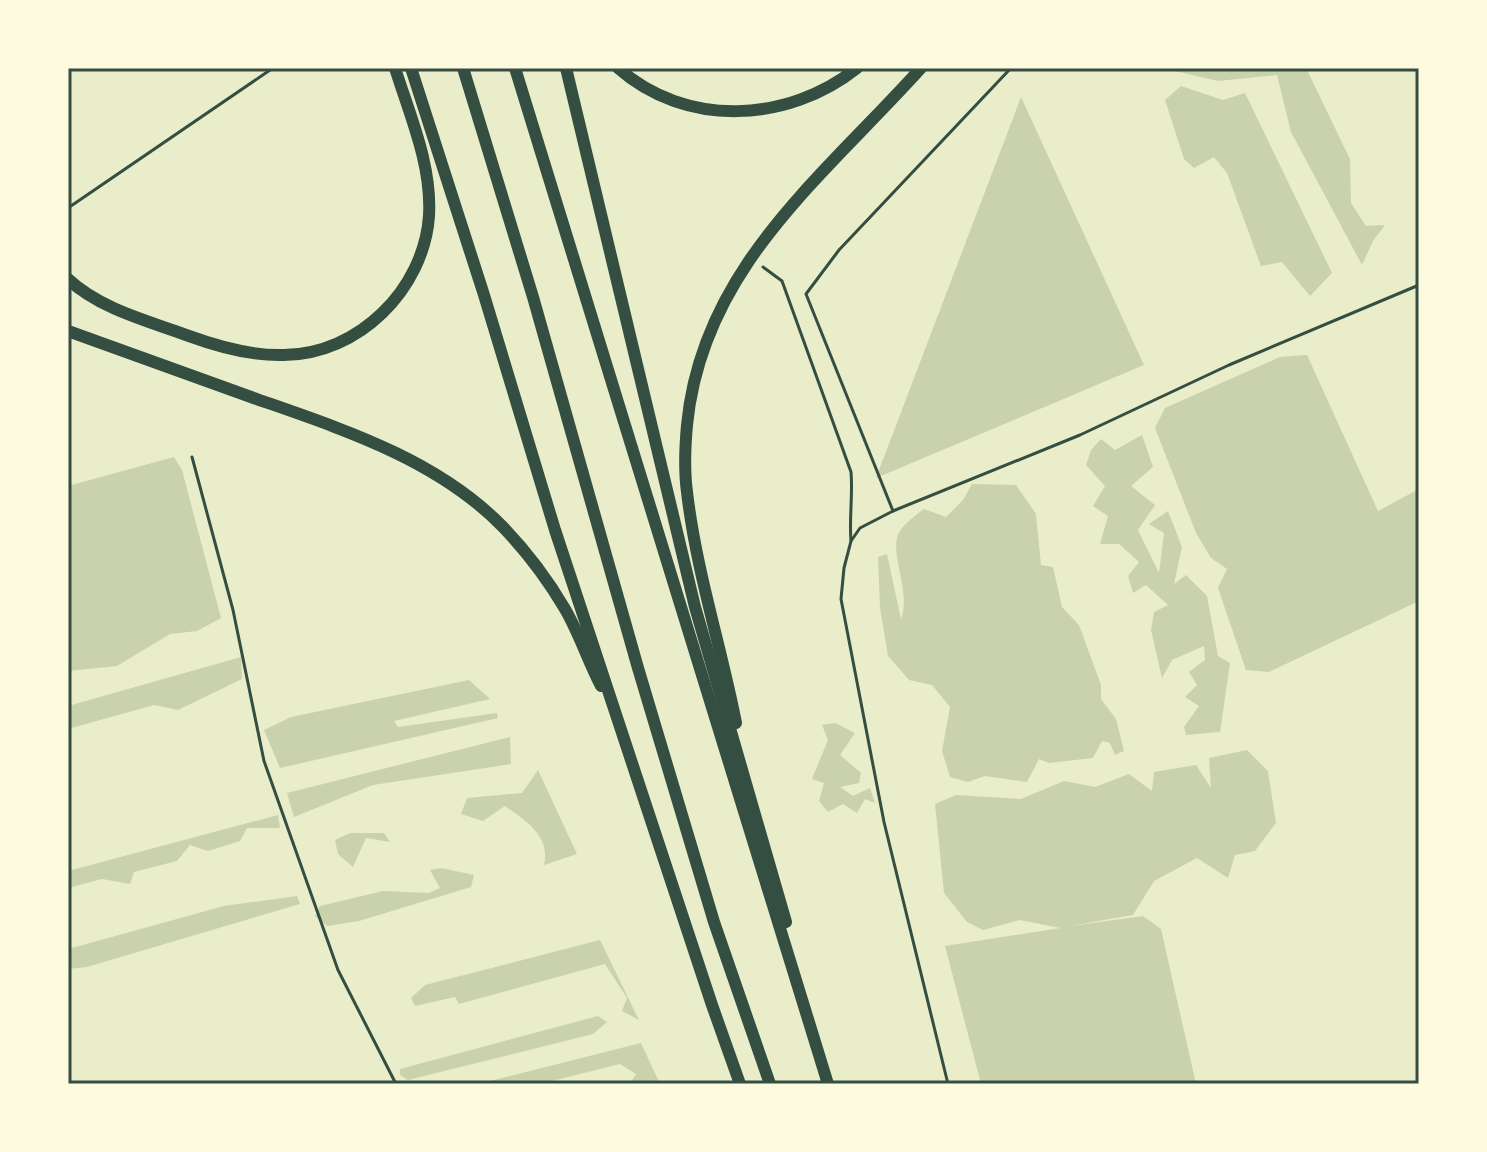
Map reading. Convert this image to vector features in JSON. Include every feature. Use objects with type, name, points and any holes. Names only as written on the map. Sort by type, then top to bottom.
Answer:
[{"type":"main road","points":[[68,279],[104,303],[237,351],[285,355],[316,350],[343,341],[370,324],[401,291],[424,242],[429,215],[427,168],[395,68]]},
{"type":"main road","points":[[411,68],[555,530],[740,1084]]},
{"type":"main road","points":[[463,68],[533,297],[714,922],[770,1084]]},
{"type":"main road","points":[[515,68],[828,1084]]},
{"type":"main road","points":[[566,68],[695,607],[780,896],[828,1084]]},
{"type":"main road","points":[[618,68],[643,87],[691,107],[746,113],[781,107],[810,97],[857,68]]},
{"type":"main road","points":[[750,797],[727,678],[694,544],[686,488],[685,447],[699,360],[714,320],[748,260],[778,219],[921,68]]},
{"type":"main road","points":[[68,331],[373,442],[422,466],[468,496],[503,526],[566,610],[600,685],[616,712]]},
{"type":"path","points":[[68,208],[273,68]]},
{"type":"path","points":[[893,511],[806,294],[839,250],[1011,68]]},
{"type":"path","points":[[748,260],[782,281],[851,472],[851,541],[841,599],[884,822],[948,1084]]},
{"type":"path","points":[[851,541],[860,528],[893,511],[1080,435],[1229,365],[1419,285]]},
{"type":"path","points":[[192,457],[233,610],[264,761],[338,970],[396,1084]]},
{"type":"green space","points":[[1162,68],[1306,68],[1350,159],[1351,203],[1366,226],[1385,225],[1373,241],[1362,265],[1291,132],[1277,75],[1218,81]]},
{"type":"green space","points":[[1181,86],[1223,100],[1245,93],[1332,273],[1310,296],[1282,262],[1261,266],[1227,173],[1214,157],[1194,168],[1184,159],[1165,100]]},
{"type":"green space","points":[[1021,97],[1144,365],[876,478]]},
{"type":"green space","points":[[1307,355],[1378,511],[1419,489],[1419,601],[1269,672],[1246,670],[1218,588],[1227,569],[1211,558],[1196,533],[1155,428],[1165,408],[1280,357]]},
{"type":"green space","points":[[1142,435],[1153,467],[1131,486],[1155,505],[1138,530],[1159,573],[1164,533],[1149,524],[1168,511],[1182,547],[1174,584],[1186,575],[1207,596],[1218,656],[1230,663],[1220,732],[1186,735],[1184,727],[1199,706],[1185,697],[1197,685],[1189,672],[1205,660],[1204,646],[1172,660],[1162,678],[1151,630],[1154,612],[1168,605],[1146,585],[1133,593],[1128,576],[1139,562],[1119,544],[1100,544],[1108,516],[1093,506],[1105,486],[1086,465],[1091,450],[1101,439],[1115,450]]},
{"type":"green space","points":[[174,457],[182,470],[221,618],[197,631],[170,634],[117,666],[68,671],[68,486]]},
{"type":"green space","points":[[972,484],[1016,485],[1036,514],[1041,565],[1053,567],[1062,607],[1079,625],[1101,685],[1101,699],[1116,719],[1124,751],[1115,755],[1110,743],[1102,741],[1093,758],[1049,763],[1039,759],[1027,782],[985,776],[968,782],[950,777],[942,751],[950,707],[932,685],[909,680],[888,656],[880,608],[878,557],[887,554],[901,619],[904,596],[896,549],[900,531],[924,509],[946,517],[963,500]]},
{"type":"green space","points":[[241,657],[242,679],[178,710],[154,705],[68,729],[68,706]]},
{"type":"green space","points":[[469,680],[490,699],[394,721],[398,727],[497,713],[498,718],[280,768],[264,730],[291,717]]},
{"type":"green space","points":[[835,723],[855,733],[840,755],[861,773],[859,783],[840,787],[853,796],[870,788],[875,803],[865,799],[857,813],[843,804],[828,812],[819,801],[824,783],[812,779],[828,740],[822,725]]},
{"type":"green space","points":[[510,737],[511,764],[373,785],[294,817],[287,793]]},
{"type":"green space","points":[[1247,750],[1268,771],[1276,823],[1255,851],[1235,855],[1228,878],[1197,858],[1154,881],[1133,915],[1070,926],[1143,916],[1161,929],[1196,1084],[981,1084],[945,946],[1060,928],[1020,920],[983,930],[967,922],[944,893],[935,804],[956,795],[1021,799],[1064,781],[1095,787],[1129,774],[1152,791],[1154,772],[1196,765],[1211,788],[1209,758]]},
{"type":"green space","points":[[538,770],[577,854],[544,865],[544,846],[540,837],[528,823],[505,806],[483,821],[461,814],[467,798],[522,793]]},
{"type":"green space","points":[[278,815],[280,828],[247,828],[240,841],[208,851],[190,845],[177,861],[134,872],[130,884],[102,879],[68,888],[68,871]]},
{"type":"green space","points":[[350,833],[384,833],[390,842],[366,838],[353,867],[338,854],[335,840]]},
{"type":"green space","points":[[441,868],[474,875],[471,887],[359,921],[327,926],[315,916],[320,906],[383,891],[429,893],[440,888],[430,870]]},
{"type":"green space","points":[[297,896],[300,904],[87,967],[68,969],[68,949],[224,906]]},
{"type":"green space","points":[[600,940],[639,1020],[622,1011],[627,998],[605,964],[459,1004],[455,997],[415,1006],[411,998],[425,985]]},
{"type":"green space","points":[[598,1016],[607,1022],[593,1034],[408,1080],[400,1075],[400,1069]]},
{"type":"green space","points":[[641,1043],[660,1084],[630,1084],[636,1074],[620,1064],[540,1084],[478,1084]]}]
